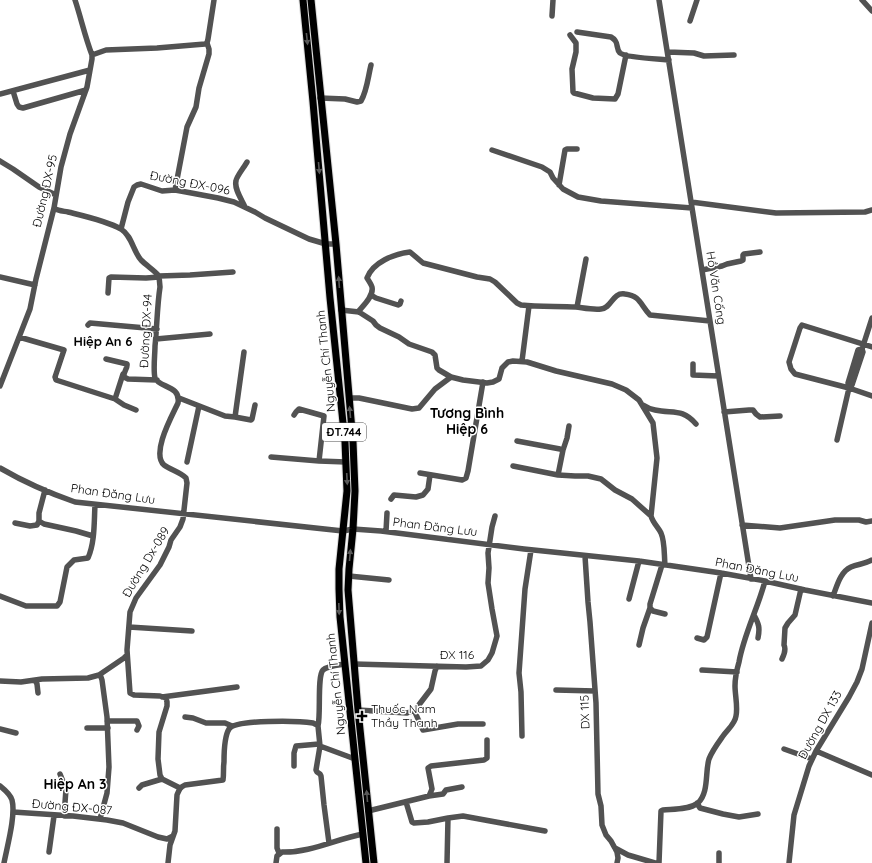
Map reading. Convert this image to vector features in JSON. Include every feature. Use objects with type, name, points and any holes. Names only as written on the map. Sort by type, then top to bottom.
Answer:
[{"type":"main road","name":"Nguyễn Chí Thanh","points":[[303,0],[345,442],[347,490],[338,589],[366,863]]},
{"type":"main road","name":"Nguyễn Chí Thanh","points":[[311,0],[336,244],[349,398],[355,491],[348,590],[358,710],[374,863]]},
{"type":"main road","points":[[340,398],[349,398]]},
{"type":"main road","points":[[355,759],[364,758]]},
{"type":"street","name":"Đường ĐX-95","points":[[0,386],[30,309],[54,208],[63,160],[70,134],[86,90],[90,70],[92,55],[82,27],[75,0]]},
{"type":"street","points":[[175,190],[187,127],[196,106],[199,88],[209,54],[207,43],[214,0]]},
{"type":"street","points":[[552,16],[553,0]]},
{"type":"street","name":"Hồ Văn Cống","points":[[660,0],[751,579]]},
{"type":"street","points":[[690,21],[697,0]]},
{"type":"street","points":[[862,0],[872,11]]},
{"type":"street","points":[[577,32],[611,37],[617,42],[618,51],[621,54],[669,60]]},
{"type":"street","points":[[570,35],[576,42],[576,52],[572,69],[572,92],[574,93],[593,98],[615,99],[618,94],[626,55]]},
{"type":"street","points":[[92,55],[106,50],[157,48],[207,43]]},
{"type":"street","points":[[668,52],[694,53],[704,56],[734,55]]},
{"type":"street","points":[[320,98],[345,99],[357,102],[361,101],[366,88],[371,65]]},
{"type":"street","points":[[0,94],[90,70]]},
{"type":"street","points":[[13,91],[17,104],[19,107],[23,108],[86,90]]},
{"type":"street","points":[[559,185],[565,150],[577,149]]},
{"type":"street","points":[[492,150],[542,167],[550,172],[563,190],[578,197],[692,205],[776,213],[865,212],[872,210]]},
{"type":"street","points":[[0,161],[39,187],[56,195]]},
{"type":"street","points":[[245,207],[236,188],[236,180],[247,162]]},
{"type":"street","name":"Đường ĐX-096","points":[[121,229],[128,202],[134,187],[137,184],[141,184],[162,191],[175,190],[234,202],[309,239],[326,244],[336,244]]},
{"type":"street","points":[[54,208],[121,229],[130,240],[140,259],[159,277]]},
{"type":"street","points":[[358,312],[372,292],[372,287],[367,278],[369,274],[383,260],[410,252],[423,263],[490,279],[521,305],[577,307],[601,310],[607,306],[614,297],[621,294],[626,294],[636,297],[650,315],[710,321]]},
{"type":"street","points":[[702,270],[742,260],[744,254],[760,252]]},
{"type":"street","points":[[577,307],[586,259]]},
{"type":"street","points":[[108,293],[109,278],[111,277],[146,278],[233,272]]},
{"type":"street","points":[[0,277],[35,285]]},
{"type":"street","name":"Đường ĐX-94","points":[[159,277],[160,287],[154,361],[155,377],[158,382],[174,391],[179,398]]},
{"type":"street","points":[[371,295],[398,305],[401,301]]},
{"type":"street","points":[[522,361],[529,306]]},
{"type":"street","points":[[341,310],[358,312],[373,321],[380,328],[399,337],[409,344],[432,352],[437,368],[450,377],[463,380],[493,382],[499,379],[502,368],[508,362],[522,361],[556,371],[612,384],[626,390],[639,400],[653,423],[657,458],[651,516],[661,533],[664,544],[663,565],[650,604],[639,645]]},
{"type":"street","points":[[837,440],[849,387],[852,385],[856,366],[863,352],[862,346],[872,318]]},
{"type":"street","points":[[88,325],[90,323],[156,329]]},
{"type":"street","points":[[872,347],[862,346],[802,325],[789,362],[791,370],[796,374],[849,387],[872,396]]},
{"type":"street","points":[[156,339],[210,334]]},
{"type":"street","points":[[20,337],[64,350],[55,377],[56,380],[115,399],[136,410]]},
{"type":"street","points":[[235,417],[244,352]]},
{"type":"street","points":[[106,359],[127,364],[115,399]]},
{"type":"street","points":[[693,364],[693,375],[718,376]]},
{"type":"street","points":[[123,374],[124,377],[128,379],[157,380]]},
{"type":"street","points":[[349,398],[359,398],[412,409],[419,408],[435,389],[450,377]]},
{"type":"street","points":[[420,473],[462,480],[466,478],[483,382]]},
{"type":"street","points":[[183,514],[186,478],[182,474],[164,464],[160,458],[165,432],[179,398],[225,416],[251,420],[255,405]]},
{"type":"street","points":[[642,405],[653,410],[685,414],[696,424]]},
{"type":"street","points":[[187,462],[199,406]]},
{"type":"street","points":[[294,415],[299,410],[324,416],[319,461]]},
{"type":"street","points":[[724,412],[753,410],[760,416],[780,416]]},
{"type":"street","points":[[558,475],[569,426]]},
{"type":"street","points":[[518,441],[564,450]]},
{"type":"street","points":[[271,457],[346,462]]},
{"type":"street","points":[[513,466],[558,475],[588,476],[600,479],[615,490],[632,499],[651,516]]},
{"type":"street","name":"Phan Đăng Lưu","points":[[0,468],[11,475],[75,502],[343,530],[353,529],[386,531],[531,550],[639,561],[721,573],[872,603]]},
{"type":"street","points":[[391,499],[394,495],[416,497],[423,495],[428,489],[430,475]]},
{"type":"street","points":[[15,523],[37,526],[45,490]]},
{"type":"street","points":[[0,596],[26,606],[58,606],[67,567],[74,560],[88,558],[93,543],[95,505]]},
{"type":"street","points":[[386,531],[387,513]]},
{"type":"street","name":"Đường Dx-089","points":[[162,697],[134,695],[130,693],[126,650],[129,616],[131,607],[136,598],[160,565],[171,540],[180,527],[183,514]]},
{"type":"street","name":"ĐX 116","points":[[354,664],[466,667],[481,666],[488,660],[492,653],[497,636],[488,583],[488,553],[495,516]]},
{"type":"street","points":[[742,525],[780,528],[835,520],[859,520],[872,522]]},
{"type":"street","points":[[39,521],[44,524],[93,536]]},
{"type":"street","points":[[522,736],[519,673],[525,590],[531,550]]},
{"type":"street","name":"DX 115","points":[[586,556],[595,691],[598,794],[601,806],[602,826],[617,852],[617,863]]},
{"type":"street","points":[[832,596],[841,576],[845,571],[872,560]]},
{"type":"street","points":[[629,599],[639,561]]},
{"type":"street","points":[[697,638],[704,640],[707,636],[721,573]]},
{"type":"street","points":[[349,576],[390,580]]},
{"type":"street","points":[[659,863],[661,811],[687,808],[699,802],[703,795],[707,779],[709,760],[724,735],[735,721],[737,715],[735,684],[739,660],[762,595],[765,581]]},
{"type":"street","points":[[782,659],[785,647],[786,628],[788,623],[795,615],[801,589]]},
{"type":"street","points":[[650,608],[653,611],[664,614]]},
{"type":"street","points":[[754,615],[759,622],[758,638]]},
{"type":"street","name":"Đường DX 133","points":[[789,863],[794,815],[803,783],[816,751],[841,710],[862,669],[872,623]]},
{"type":"street","points":[[129,627],[192,631]]},
{"type":"street","points":[[0,681],[21,682],[42,679],[88,678],[99,676],[127,655]]},
{"type":"street","points":[[329,843],[321,776],[316,772],[319,745],[318,726],[320,718],[319,690],[322,670],[345,664]]},
{"type":"street","points":[[358,710],[407,713],[415,710],[431,689],[434,671],[437,666]]},
{"type":"street","points":[[702,670],[737,672]]},
{"type":"street","points":[[99,676],[102,680],[108,728],[107,793],[100,819]]},
{"type":"street","points":[[35,680],[38,693]]},
{"type":"street","points":[[162,697],[237,687]]},
{"type":"street","points":[[556,690],[595,691]]},
{"type":"street","points":[[162,697],[166,698],[167,702],[160,732],[158,758],[160,775],[162,779],[180,788]]},
{"type":"street","points":[[414,710],[423,730],[458,724],[484,724]]},
{"type":"street","points":[[185,717],[206,723],[225,723],[232,726]]},
{"type":"street","points":[[107,721],[137,721],[139,726],[137,730]]},
{"type":"street","points":[[168,863],[170,845],[175,829],[177,795],[180,788],[181,786],[185,785],[223,780],[226,738],[229,729],[232,726],[242,723],[280,721],[307,722],[318,726]]},
{"type":"street","points":[[87,728],[108,728]]},
{"type":"street","points":[[0,729],[16,733]]},
{"type":"street","points":[[429,796],[432,789],[428,768],[431,766],[484,760],[487,758],[487,740]]},
{"type":"street","points":[[294,766],[294,753],[296,746],[319,745],[355,759]]},
{"type":"street","points":[[784,749],[812,759]]},
{"type":"street","points":[[816,751],[872,775]]},
{"type":"street","points":[[60,774],[66,789],[64,816]]},
{"type":"street","points":[[139,788],[142,785],[162,779]]},
{"type":"street","points":[[0,786],[10,796],[13,812],[4,863]]},
{"type":"street","points":[[368,811],[443,794],[446,790],[462,787]]},
{"type":"street","points":[[406,802],[414,823],[460,816],[545,831]]},
{"type":"street","points":[[697,803],[700,808],[739,817],[758,814]]},
{"type":"street","name":"Đường ĐX-087","points":[[13,812],[100,819],[123,823],[158,838],[167,839],[173,836]]},
{"type":"street","points":[[49,852],[54,816]]},
{"type":"street","points":[[447,863],[448,818]]},
{"type":"street","points":[[276,863],[279,853],[277,848],[278,829]]},
{"type":"street","points":[[279,853],[306,850],[350,836],[363,834]]},
{"type":"street","points":[[615,848],[628,855],[656,863]]},
{"type":"street","points":[[718,863],[719,853]]},
{"type":"place","name":"Thuốc Nam Thầy Thanh","points":[[362,716]]},
{"type":"district","name":"Hiệp An 6","points":[[103,341]]},
{"type":"district","name":"Tương Bình Hiệp 6","points":[[467,422]]},
{"type":"district","name":"Hiệp An 3","points":[[75,784]]}]
